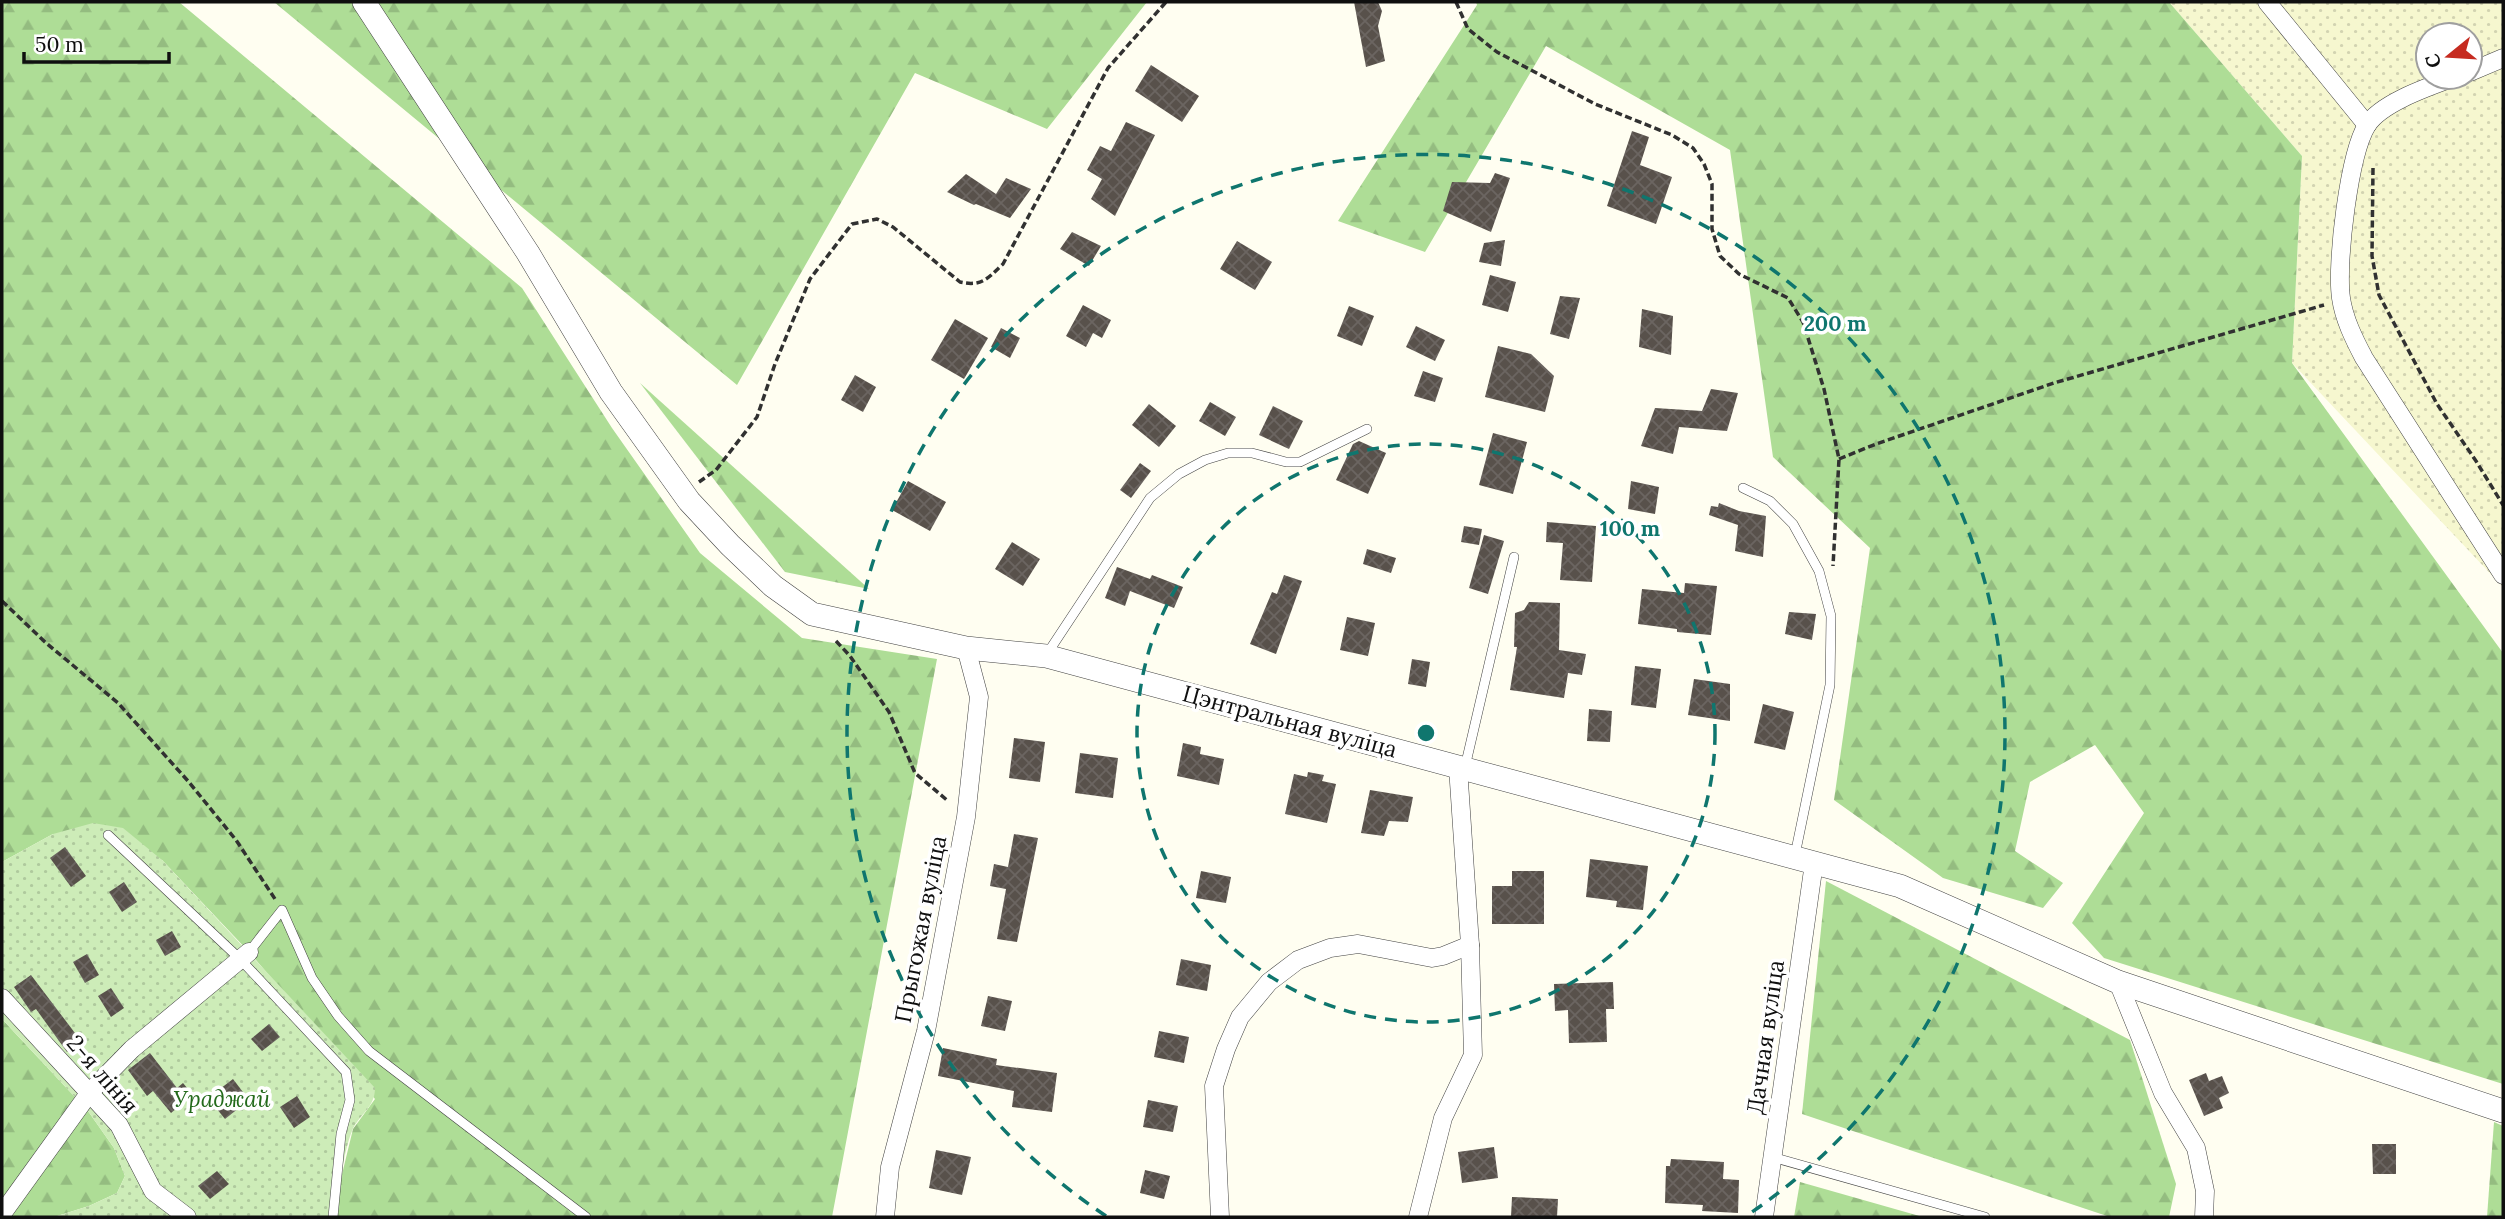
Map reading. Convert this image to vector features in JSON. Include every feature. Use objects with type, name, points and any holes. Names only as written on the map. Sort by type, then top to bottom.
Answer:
[{"type":"street","name":"Цэнтральная вуліца","points":[[364,2],[528,253],[611,392],[683,493],[730,545],[773,586],[812,614],[965,648],[1046,656],[1900,887],[2118,982],[2503,1111]]},
{"type":"street","points":[[2267,2],[2367,124]]},
{"type":"street","points":[[2484,66],[2503,58]]},
{"type":"street","points":[[2419,91],[2386,108],[2367,124],[2353,165],[2343,230],[2341,300],[2351,334],[2364,358],[2503,575]]},
{"type":"street","name":"Прыгожая вуліца","points":[[885,1217],[890,1167],[926,1031],[966,817],[979,697],[965,648]]},
{"type":"street","points":[[1418,1217],[1443,1118],[1473,1055],[1462,768]]},
{"type":"street","name":"Дачная вуліца","points":[[1764,1217],[1773,1157],[1804,860]]},
{"type":"street","points":[[1220,1217],[1214,1086],[1240,1017],[1269,982],[1298,960],[1330,948],[1357,944],[1432,958],[1470,945]]},
{"type":"street","points":[[2,1214],[90,1092],[132,1049],[244,955]]},
{"type":"street","points":[[2118,982],[2164,1093],[2196,1148],[2205,1191],[2204,1217]]},
{"type":"street","name":"2-я лінія","points":[[2,998],[118,1125],[153,1191],[187,1217]]},
{"type":"lane","points":[[1046,656],[1150,498],[1179,474],[1205,460],[1228,453],[1252,453],[1286,462],[1300,462],[1367,429]]},
{"type":"lane","points":[[1743,488],[1770,501],[1793,524],[1819,571],[1831,616],[1830,685],[1804,860]]},
{"type":"lane","points":[[1462,768],[1514,557]]},
{"type":"lane","points":[[108,835],[244,955],[346,1072],[351,1100],[341,1134],[334,1217]]},
{"type":"lane","points":[[244,955],[282,910],[312,978],[338,1016],[369,1051],[586,1217]]},
{"type":"lane","points":[[1773,1157],[1985,1217]]},
{"type":"path","points":[[683,493],[716,470],[757,417],[775,364],[810,279],[852,224],[877,219],[893,227],[960,282],[973,285],[988,279],[1003,264],[1108,68],[1166,2]]},
{"type":"path","points":[[1456,2],[1468,29],[1497,52],[1595,104],[1672,135],[1693,148],[1704,164],[1712,184],[1712,229],[1720,256],[1739,274],[1788,298],[1803,322],[1824,389],[1839,459],[1833,575]]},
{"type":"path","points":[[2367,124],[2374,156],[2372,256],[2379,295],[2437,404],[2503,505]]},
{"type":"path","points":[[1839,459],[2054,383],[2341,300]]},
{"type":"path","points":[[2,601],[44,642],[118,703],[188,781],[236,841],[282,910]]},
{"type":"path","points":[[835,639],[889,712],[915,773],[966,817]]},
{"type":"green space","points":[[2,2],[179,2],[522,288],[612,428],[700,553],[802,638],[937,659],[832,1217],[337,1217],[335,1203],[353,1129],[375,1099],[249,952],[162,860],[53,834],[2,862]]},
{"type":"green space","points":[[274,2],[1147,2],[1047,129],[915,73],[737,385]]},
{"type":"green space","points":[[1476,2],[2169,2],[2302,156],[2292,363],[2503,653],[2503,1084],[2104,958],[2072,923],[2144,813],[2095,745],[2030,782],[2015,851],[2063,883],[2043,908],[1943,878],[1834,800],[1870,548],[1773,457],[1730,150],[1546,46],[1425,252],[1338,221],[1477,5]]},
{"type":"green space","points":[[2169,2],[2503,2],[2503,587],[2292,363],[2302,156]]},
{"type":"green space","points":[[640,383],[869,589],[785,572]]},
{"type":"green space","name":"Ураджай","points":[[93,823],[123,828],[162,860],[375,1088],[370,1106],[355,1125],[349,1139],[339,1186],[337,1217],[54,1217],[89,1206],[117,1193],[125,1176],[114,1148],[88,1111],[2,1019],[2,862],[53,834]]},
{"type":"green space","points":[[1826,881],[2130,1040],[2176,1184],[2169,1217],[2110,1217],[1802,1114]]},
{"type":"green space","points":[[2,1019],[88,1111],[114,1148],[125,1176],[117,1193],[89,1206],[54,1217],[2,1217]]},
{"type":"green space","points":[[2494,1122],[2503,1126],[2503,1217],[2487,1217]]},
{"type":"green space","points":[[1800,1182],[1923,1217],[1794,1217]]},
{"type":"building","points":[[1354,2],[1378,2],[1382,11],[1378,26],[1385,61],[1366,67]]},
{"type":"building","points":[[1151,65],[1199,96],[1182,122],[1135,91]]},
{"type":"building","points":[[1126,122],[1155,135],[1115,216],[1091,199],[1102,179],[1087,170],[1100,146],[1111,151]]},
{"type":"building","points":[[1632,131],[1649,137],[1640,165],[1672,177],[1656,224],[1607,206]]},
{"type":"building","points":[[1495,173],[1510,178],[1491,232],[1443,211],[1452,182],[1490,183]]},
{"type":"building","points":[[966,174],[996,194],[1006,178],[1031,189],[1010,218],[947,192]]},
{"type":"building","points":[[1072,232],[1101,246],[1089,266],[1060,249]]},
{"type":"building","points":[[1505,240],[1501,266],[1479,262],[1484,243]]},
{"type":"building","points":[[1237,241],[1272,262],[1255,290],[1220,269]]},
{"type":"building","points":[[1490,275],[1516,282],[1508,312],[1482,305]]},
{"type":"building","points":[[1560,296],[1580,298],[1569,339],[1550,334]]},
{"type":"building","points":[[1083,305],[1111,320],[1102,338],[1093,333],[1086,347],[1066,336]]},
{"type":"building","points":[[1349,306],[1374,316],[1362,346],[1337,336]]},
{"type":"building","points":[[1642,309],[1673,316],[1671,355],[1639,347]]},
{"type":"building","points":[[955,319],[988,338],[964,379],[931,360]]},
{"type":"building","points":[[1416,326],[1445,340],[1435,361],[1406,347]]},
{"type":"building","points":[[1001,328],[1020,338],[1010,358],[991,347]]},
{"type":"building","points":[[1498,346],[1531,354],[1554,376],[1545,412],[1485,397]]},
{"type":"building","points":[[1423,371],[1443,378],[1435,402],[1414,396]]},
{"type":"building","points":[[855,375],[876,387],[863,412],[841,400]]},
{"type":"building","points":[[1711,389],[1738,393],[1727,431],[1679,427],[1673,454],[1641,446],[1655,408],[1702,411]]},
{"type":"building","points":[[1210,402],[1236,417],[1225,436],[1199,421]]},
{"type":"building","points":[[1149,404],[1176,426],[1159,447],[1132,425]]},
{"type":"building","points":[[1273,406],[1303,421],[1289,449],[1259,435]]},
{"type":"building","points":[[1493,433],[1527,442],[1513,494],[1479,485]]},
{"type":"building","points":[[1359,441],[1386,453],[1368,494],[1336,480],[1353,444]]},
{"type":"building","points":[[1140,463],[1151,471],[1131,498],[1120,490]]},
{"type":"building","points":[[908,481],[946,502],[930,531],[892,510]]},
{"type":"building","points":[[1631,481],[1659,487],[1655,514],[1628,509]]},
{"type":"building","points":[[1719,503],[1739,511],[1766,516],[1763,557],[1735,551],[1738,525],[1709,515],[1711,506],[1718,507]]},
{"type":"building","points":[[1547,522],[1596,526],[1592,582],[1560,580],[1563,543],[1546,542]]},
{"type":"building","points":[[1464,526],[1482,529],[1479,545],[1461,542]]},
{"type":"building","points":[[1484,535],[1504,541],[1488,594],[1469,588]]},
{"type":"building","points":[[1012,542],[1040,559],[1023,586],[995,569]]},
{"type":"building","points":[[1367,549],[1396,558],[1391,573],[1363,564]]},
{"type":"building","points":[[1117,567],[1150,579],[1152,575],[1183,587],[1174,608],[1130,591],[1125,606],[1105,598]]},
{"type":"building","points":[[1284,575],[1302,581],[1276,654],[1250,644],[1272,592],[1277,594]]},
{"type":"building","points":[[1685,583],[1717,586],[1711,635],[1638,624],[1642,589],[1684,593]]},
{"type":"building","points":[[1529,602],[1560,603],[1559,650],[1586,654],[1582,675],[1568,673],[1564,698],[1510,690],[1517,647],[1514,647],[1515,613],[1524,610]]},
{"type":"building","points":[[1789,612],[1816,614],[1812,640],[1785,634]]},
{"type":"building","points":[[1347,617],[1375,623],[1368,656],[1340,650]]},
{"type":"building","points":[[1412,659],[1430,662],[1426,687],[1408,684]]},
{"type":"building","points":[[1635,666],[1661,669],[1656,708],[1631,705]]},
{"type":"building","points":[[1694,679],[1730,684],[1730,721],[1688,715]]},
{"type":"building","points":[[1763,704],[1794,712],[1785,750],[1754,743]]},
{"type":"building","points":[[1589,709],[1612,711],[1610,742],[1587,741]]},
{"type":"building","points":[[1014,738],[1045,742],[1040,782],[1009,778]]},
{"type":"building","points":[[1183,743],[1201,747],[1200,754],[1224,759],[1219,785],[1177,776]]},
{"type":"building","points":[[1080,753],[1118,758],[1113,798],[1075,793]]},
{"type":"building","points":[[1308,772],[1324,775],[1322,781],[1336,784],[1327,823],[1285,814],[1294,774],[1307,777]]},
{"type":"building","points":[[1370,790],[1413,797],[1408,822],[1389,821],[1384,836],[1361,833]]},
{"type":"building","points":[[1014,834],[1038,838],[1017,942],[997,939],[1006,889],[990,886],[994,864],[1008,867]]},
{"type":"building","points":[[65,847],[86,876],[71,887],[50,858]]},
{"type":"building","points":[[1590,859],[1648,866],[1643,910],[1616,907],[1617,901],[1586,897]]},
{"type":"building","points":[[1201,871],[1231,877],[1226,903],[1196,898]]},
{"type":"building","points":[[1512,871],[1544,871],[1544,924],[1492,924],[1492,886],[1512,886]]},
{"type":"building","points":[[124,882],[137,902],[122,912],[109,892]]},
{"type":"building","points":[[172,931],[181,947],[165,956],[156,940]]},
{"type":"building","points":[[87,954],[99,975],[85,983],[73,962]]},
{"type":"building","points":[[1181,959],[1211,965],[1207,991],[1176,985]]},
{"type":"building","points":[[31,975],[81,1041],[67,1052],[36,1009],[31,1012],[14,987]]},
{"type":"building","points":[[1613,982],[1614,1009],[1606,1009],[1607,1042],[1569,1043],[1568,1010],[1555,1011],[1554,984]]},
{"type":"building","points":[[111,988],[124,1008],[111,1017],[98,996]]},
{"type":"building","points":[[988,996],[1012,1001],[1005,1031],[981,1026]]},
{"type":"building","points":[[269,1024],[280,1037],[262,1051],[251,1039]]},
{"type":"building","points":[[1159,1031],[1189,1037],[1184,1063],[1154,1057]]},
{"type":"building","points":[[943,1048],[997,1059],[996,1065],[1057,1073],[1052,1112],[1012,1107],[1014,1091],[938,1076]]},
{"type":"building","points":[[150,1053],[177,1088],[183,1083],[193,1095],[171,1113],[153,1091],[147,1096],[128,1070]]},
{"type":"building","points":[[2206,1073],[2209,1081],[2222,1076],[2229,1093],[2219,1098],[2223,1108],[2204,1116],[2189,1080]]},
{"type":"building","points":[[233,1079],[249,1100],[225,1119],[208,1098]]},
{"type":"building","points":[[297,1096],[310,1117],[294,1128],[280,1107]]},
{"type":"building","points":[[1148,1100],[1178,1106],[1173,1132],[1143,1127]]},
{"type":"building","points":[[2372,1144],[2396,1144],[2396,1174],[2373,1174]]},
{"type":"building","points":[[1494,1147],[1498,1178],[1462,1183],[1458,1152]]},
{"type":"building","points":[[936,1150],[971,1157],[962,1195],[929,1188]]},
{"type":"building","points":[[1671,1159],[1724,1162],[1723,1179],[1739,1180],[1738,1213],[1702,1211],[1703,1205],[1665,1203],[1666,1166],[1670,1166]]},
{"type":"building","points":[[1145,1170],[1170,1176],[1164,1199],[1140,1193]]},
{"type":"building","points":[[217,1171],[229,1184],[210,1199],[198,1186]]},
{"type":"building","points":[[1512,1197],[1558,1199],[1557,1217],[1511,1217]]}]
